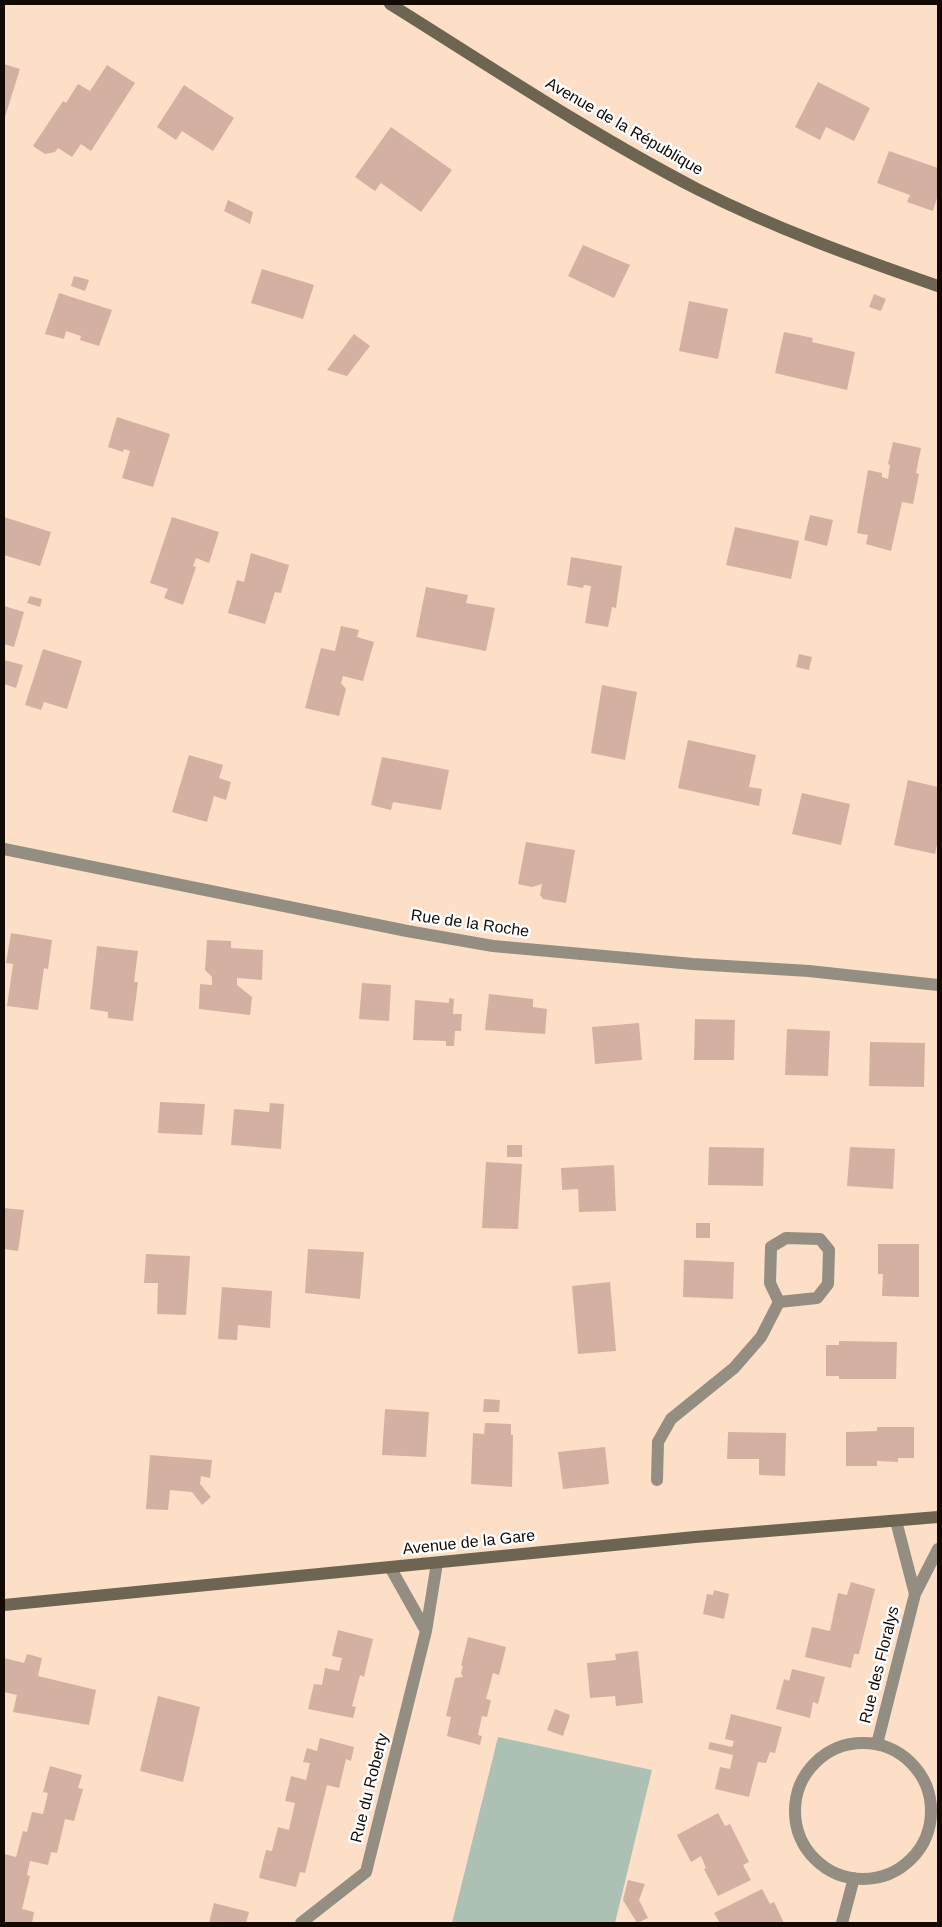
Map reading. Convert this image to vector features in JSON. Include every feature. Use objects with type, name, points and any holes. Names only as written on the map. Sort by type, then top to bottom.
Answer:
[{"type":"street","name":"Avenue de la République","points":[[390,4],[622,149],[699,190],[786,230],[938,286]]},
{"type":"street","name":"Rue de la Roche","points":[[4,850],[397,929],[493,946],[692,964],[809,971],[938,985]]},
{"type":"street","points":[[786,1238],[820,1239],[829,1250],[828,1284],[817,1298],[779,1302],[770,1283],[770,1247],[786,1238]]},
{"type":"street","points":[[657,1480],[658,1442],[671,1418],[734,1368],[761,1337],[779,1302]]},
{"type":"street","name":"Avenue de la Gare","points":[[4,1605],[695,1537],[938,1517]]},
{"type":"street","name":"Rue des Floralys","points":[[896,1521],[915,1594]]},
{"type":"street","name":"Rue des Floralys","points":[[877,1744],[915,1594],[938,1549]]},
{"type":"street","name":"Rue du Roberty","points":[[301,1923],[366,1872],[426,1631],[437,1562]]},
{"type":"street","points":[[390,1567],[426,1631]]},
{"type":"street","name":"Rue des Floralys","points":[[855,1742],[877,1744],[897,1751],[913,1764],[924,1782],[931,1801],[930,1822],[924,1842],[911,1859],[900,1867],[875,1878],[854,1878],[833,1872],[810,1854],[802,1842],[795,1821],[795,1799],[803,1778],[816,1761],[834,1748],[855,1742]]},
{"type":"street","points":[[842,1923],[854,1878]]},
{"type":"green space","points":[[498,1737],[652,1770],[615,1923],[452,1923]]},
{"type":"building","points":[[4,64],[20,69],[4,120]]},
{"type":"building","points":[[107,65],[135,83],[91,151],[81,144],[72,157],[58,148],[55,152],[45,154],[33,146],[63,101],[66,103],[78,84],[90,91]]},
{"type":"building","points":[[818,82],[870,108],[854,141],[826,127],[820,140],[795,127]]},
{"type":"building","points":[[184,85],[234,118],[213,151],[182,131],[176,140],[157,127]]},
{"type":"building","points":[[391,127],[452,170],[421,212],[381,183],[375,191],[355,177]]},
{"type":"building","points":[[889,151],[938,168],[938,195],[933,211],[907,202],[910,195],[877,183]]},
{"type":"building","points":[[228,200],[253,212],[250,224],[224,211]]},
{"type":"building","points":[[583,245],[630,265],[614,298],[568,276]]},
{"type":"building","points":[[262,269],[314,285],[303,319],[251,303]]},
{"type":"building","points":[[74,276],[89,280],[85,291],[71,286]]},
{"type":"building","points":[[59,293],[112,310],[99,346],[80,340],[81,336],[66,331],[64,339],[45,334]]},
{"type":"building","points":[[874,294],[886,299],[881,311],[869,307]]},
{"type":"building","points":[[689,301],[728,309],[718,359],[679,351]]},
{"type":"building","points":[[784,332],[813,338],[812,342],[855,352],[847,390],[775,373]]},
{"type":"building","points":[[354,334],[370,346],[347,376],[327,370]]},
{"type":"building","points":[[117,417],[170,434],[153,487],[122,478],[130,451],[124,449],[123,452],[108,447]]},
{"type":"building","points":[[893,442],[921,448],[916,473],[919,474],[913,504],[902,502],[891,551],[866,544],[868,535],[857,533],[868,470],[882,473],[882,477],[888,479],[890,465],[888,464]]},
{"type":"building","points":[[810,515],[833,520],[827,546],[804,540]]},
{"type":"building","points":[[4,517],[51,532],[40,566],[4,555]]},
{"type":"building","points":[[172,517],[219,532],[209,563],[196,558],[193,566],[196,567],[183,605],[164,598],[168,589],[150,583]]},
{"type":"building","points":[[735,527],[799,541],[791,579],[726,565]]},
{"type":"building","points":[[251,553],[289,565],[281,593],[275,592],[265,624],[228,613],[237,580],[244,582]]},
{"type":"building","points":[[571,557],[622,566],[616,608],[612,607],[608,627],[585,623],[591,586],[584,585],[583,588],[567,585]]},
{"type":"building","points":[[426,587],[468,595],[466,603],[495,608],[486,651],[416,637]]},
{"type":"building","points":[[30,596],[42,599],[40,607],[27,603]]},
{"type":"building","points":[[4,606],[24,612],[14,647],[4,644]]},
{"type":"building","points":[[341,626],[359,630],[357,637],[374,642],[363,681],[343,676],[341,683],[346,689],[339,716],[305,708],[321,648],[335,651]]},
{"type":"building","points":[[43,649],[82,661],[67,709],[44,702],[41,710],[25,705]]},
{"type":"building","points":[[799,654],[812,657],[809,670],[796,667]]},
{"type":"building","points":[[4,660],[23,665],[16,688],[4,684]]},
{"type":"building","points":[[602,685],[637,692],[625,760],[591,753]]},
{"type":"building","points":[[688,740],[756,755],[749,787],[762,789],[759,806],[678,788]]},
{"type":"building","points":[[189,755],[223,765],[219,778],[231,782],[226,800],[214,796],[207,822],[172,812]]},
{"type":"building","points":[[382,757],[449,770],[441,810],[393,802],[391,810],[371,805]]},
{"type":"building","points":[[908,780],[938,787],[938,840],[935,854],[894,845]]},
{"type":"building","points":[[802,793],[850,804],[841,845],[792,834]]},
{"type":"building","points":[[526,842],[575,850],[566,903],[543,899],[540,895],[542,884],[532,887],[518,884]]},
{"type":"building","points":[[11,933],[52,940],[48,969],[44,968],[38,1010],[7,1006],[13,964],[6,963]]},
{"type":"building","points":[[207,940],[231,941],[231,948],[263,950],[262,980],[237,978],[237,985],[252,997],[250,1015],[199,1009],[200,984],[212,985],[212,977],[205,970]]},
{"type":"building","points":[[97,946],[138,951],[134,982],[138,982],[133,1021],[108,1018],[108,1012],[90,1009]]},
{"type":"building","points":[[362,983],[391,985],[389,1021],[359,1019]]},
{"type":"building","points":[[489,994],[533,999],[533,1007],[547,1009],[545,1034],[485,1030]]},
{"type":"building","points":[[449,998],[454,999],[453,1014],[462,1014],[461,1031],[455,1031],[454,1046],[446,1046],[446,1041],[413,1040],[415,1000],[449,1003]]},
{"type":"building","points":[[695,1019],[735,1020],[734,1060],[694,1060]]},
{"type":"building","points":[[639,1023],[642,1060],[595,1064],[592,1027]]},
{"type":"building","points":[[787,1029],[830,1031],[828,1076],[785,1075]]},
{"type":"building","points":[[870,1042],[925,1043],[924,1087],[869,1086]]},
{"type":"building","points":[[160,1102],[205,1104],[202,1135],[158,1133]]},
{"type":"building","points":[[270,1103],[284,1104],[281,1149],[231,1145],[234,1109],[269,1112]]},
{"type":"building","points":[[507,1145],[522,1145],[522,1157],[507,1157]]},
{"type":"building","points":[[709,1147],[764,1148],[763,1186],[708,1185]]},
{"type":"building","points":[[850,1147],[895,1149],[893,1189],[847,1186]]},
{"type":"building","points":[[486,1162],[522,1164],[518,1229],[482,1228]]},
{"type":"building","points":[[614,1165],[616,1211],[579,1212],[578,1189],[562,1190],[561,1168]]},
{"type":"building","points":[[4,1208],[24,1210],[18,1251],[4,1249]]},
{"type":"building","points":[[696,1223],[710,1223],[710,1238],[696,1238]]},
{"type":"building","points":[[878,1244],[919,1244],[919,1297],[882,1296],[883,1274],[878,1274]]},
{"type":"building","points":[[308,1249],[364,1252],[360,1299],[305,1293]]},
{"type":"building","points":[[146,1254],[190,1256],[186,1315],[157,1314],[158,1283],[144,1283]]},
{"type":"building","points":[[684,1260],[734,1262],[733,1299],[683,1297]]},
{"type":"building","points":[[610,1282],[616,1351],[578,1354],[572,1286]]},
{"type":"building","points":[[222,1287],[272,1291],[270,1328],[238,1325],[237,1340],[218,1339]]},
{"type":"building","points":[[839,1341],[897,1342],[896,1379],[839,1379],[839,1376],[826,1376],[826,1345],[839,1345]]},
{"type":"building","points":[[484,1399],[500,1400],[499,1412],[483,1412]]},
{"type":"building","points":[[385,1409],[429,1412],[426,1457],[382,1455]]},
{"type":"building","points":[[485,1423],[511,1424],[511,1435],[513,1435],[512,1487],[471,1484],[473,1433],[484,1434]]},
{"type":"building","points":[[877,1427],[914,1427],[914,1458],[898,1458],[898,1462],[877,1461],[877,1466],[846,1466],[846,1432],[877,1431]]},
{"type":"building","points":[[728,1432],[786,1433],[785,1476],[759,1475],[759,1459],[727,1459]]},
{"type":"building","points":[[605,1447],[609,1484],[563,1489],[558,1452]]},
{"type":"building","points":[[150,1455],[212,1460],[210,1478],[201,1476],[200,1484],[211,1497],[202,1505],[192,1492],[170,1490],[168,1510],[146,1509]]},
{"type":"building","points":[[851,1582],[875,1589],[859,1654],[854,1654],[851,1668],[805,1657],[812,1627],[830,1631],[838,1593],[847,1595]]},
{"type":"building","points":[[714,1590],[729,1594],[724,1619],[703,1614],[707,1594],[713,1595]]},
{"type":"building","points":[[338,1630],[373,1639],[364,1677],[360,1675],[352,1706],[356,1707],[353,1718],[308,1709],[314,1684],[322,1685],[325,1668],[339,1671],[342,1658],[332,1656]]},
{"type":"building","points":[[468,1637],[506,1647],[499,1675],[493,1673],[486,1699],[491,1700],[487,1717],[482,1716],[478,1735],[482,1736],[480,1745],[447,1736],[451,1717],[446,1716],[455,1678],[463,1677],[461,1673],[463,1666],[461,1666]]},
{"type":"building","points":[[638,1651],[643,1703],[616,1706],[615,1696],[590,1698],[587,1663],[616,1660],[615,1654]]},
{"type":"building","points":[[27,1654],[42,1658],[38,1676],[96,1690],[89,1725],[13,1712],[17,1695],[4,1692],[4,1658],[24,1663]]},
{"type":"building","points":[[792,1669],[825,1677],[818,1704],[813,1702],[810,1718],[776,1709],[784,1679],[789,1681]]},
{"type":"building","points":[[158,1696],[200,1707],[183,1782],[140,1771]]},
{"type":"building","points":[[555,1709],[570,1715],[563,1736],[547,1730]]},
{"type":"building","points":[[731,1714],[782,1727],[775,1753],[770,1752],[766,1763],[758,1762],[749,1797],[715,1789],[720,1767],[730,1769],[733,1755],[708,1749],[710,1742],[732,1747],[734,1741],[725,1739]]},
{"type":"building","points":[[320,1738],[354,1747],[351,1761],[346,1759],[339,1788],[327,1785],[305,1873],[300,1872],[296,1887],[259,1878],[266,1850],[272,1851],[278,1827],[289,1830],[295,1803],[285,1801],[291,1776],[306,1780],[310,1763],[303,1762],[307,1748],[317,1751]]},
{"type":"building","points":[[50,1766],[82,1775],[78,1788],[83,1789],[74,1821],[65,1819],[57,1853],[51,1852],[48,1865],[30,1861],[27,1875],[30,1876],[22,1909],[34,1912],[32,1923],[4,1923],[4,1854],[16,1857],[23,1831],[27,1832],[32,1812],[43,1814],[48,1793],[43,1792]]},
{"type":"building","points":[[718,1813],[725,1826],[730,1824],[749,1862],[743,1865],[751,1880],[718,1896],[704,1869],[706,1868],[701,1856],[691,1862],[677,1835]]},
{"type":"building","points":[[628,1880],[645,1884],[639,1900],[648,1918],[637,1923],[623,1900]]},
{"type":"building","points":[[762,1889],[770,1904],[774,1902],[784,1923],[720,1923],[714,1913]]},
{"type":"building","points":[[214,1903],[249,1912],[246,1923],[209,1923]]}]
